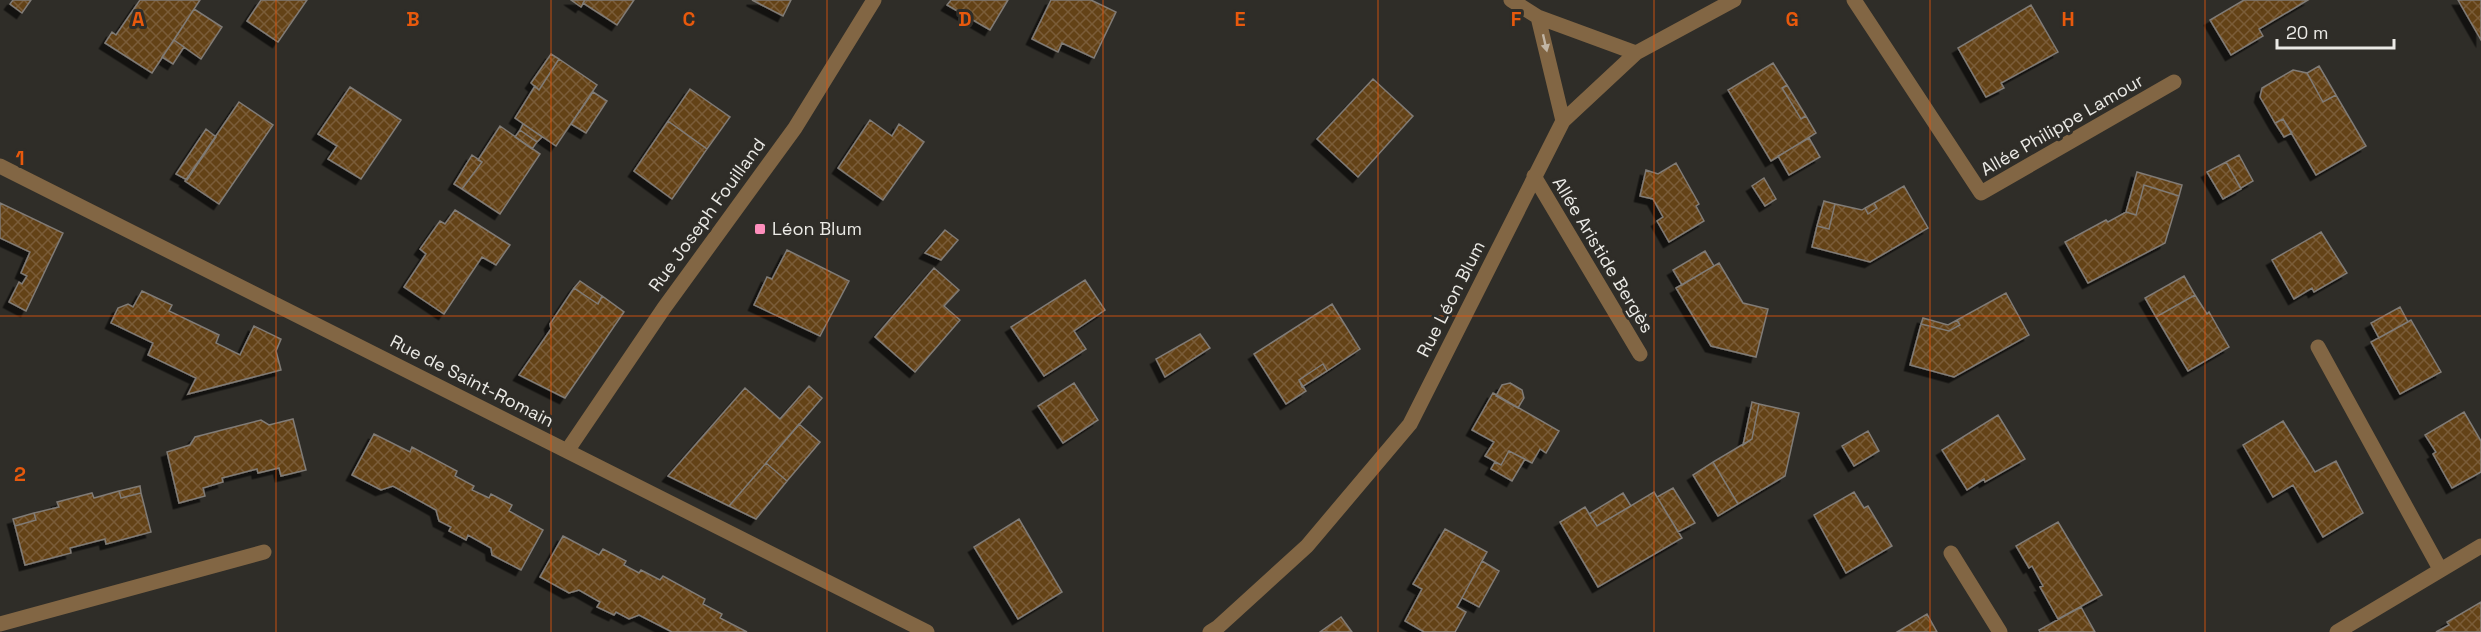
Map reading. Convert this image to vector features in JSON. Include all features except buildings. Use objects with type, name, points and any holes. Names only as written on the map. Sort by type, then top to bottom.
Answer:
[{"type":"street","name":"Rue Joseph Fouilland","points":[[567,451],[664,308],[795,128],[874,0]]},
{"type":"street","points":[[1511,0],[1539,17],[1636,53]]},
{"type":"street","name":"Rue Léon Blum","points":[[1210,632],[1307,546],[1410,424],[1563,122],[1636,53],[1734,0]]},
{"type":"street","name":"Allée Philippe Lamour","points":[[1854,0],[1982,193],[2174,82]]},
{"type":"street","points":[[1539,17],[1563,122]]},
{"type":"street","name":"Rue de Saint-Romain","points":[[0,166],[927,632]]},
{"type":"street","name":"Allée Aristide Bergès","points":[[1534,176],[1640,354]]},
{"type":"street","points":[[2318,347],[2440,569]]},
{"type":"street","points":[[2337,632],[2481,546]]},
{"type":"street","points":[[0,624],[27,624],[264,552]]},
{"type":"street","points":[[1951,553],[2000,632]]},
{"type":"place","name":"Léon Blum","points":[[760,229]]}]
